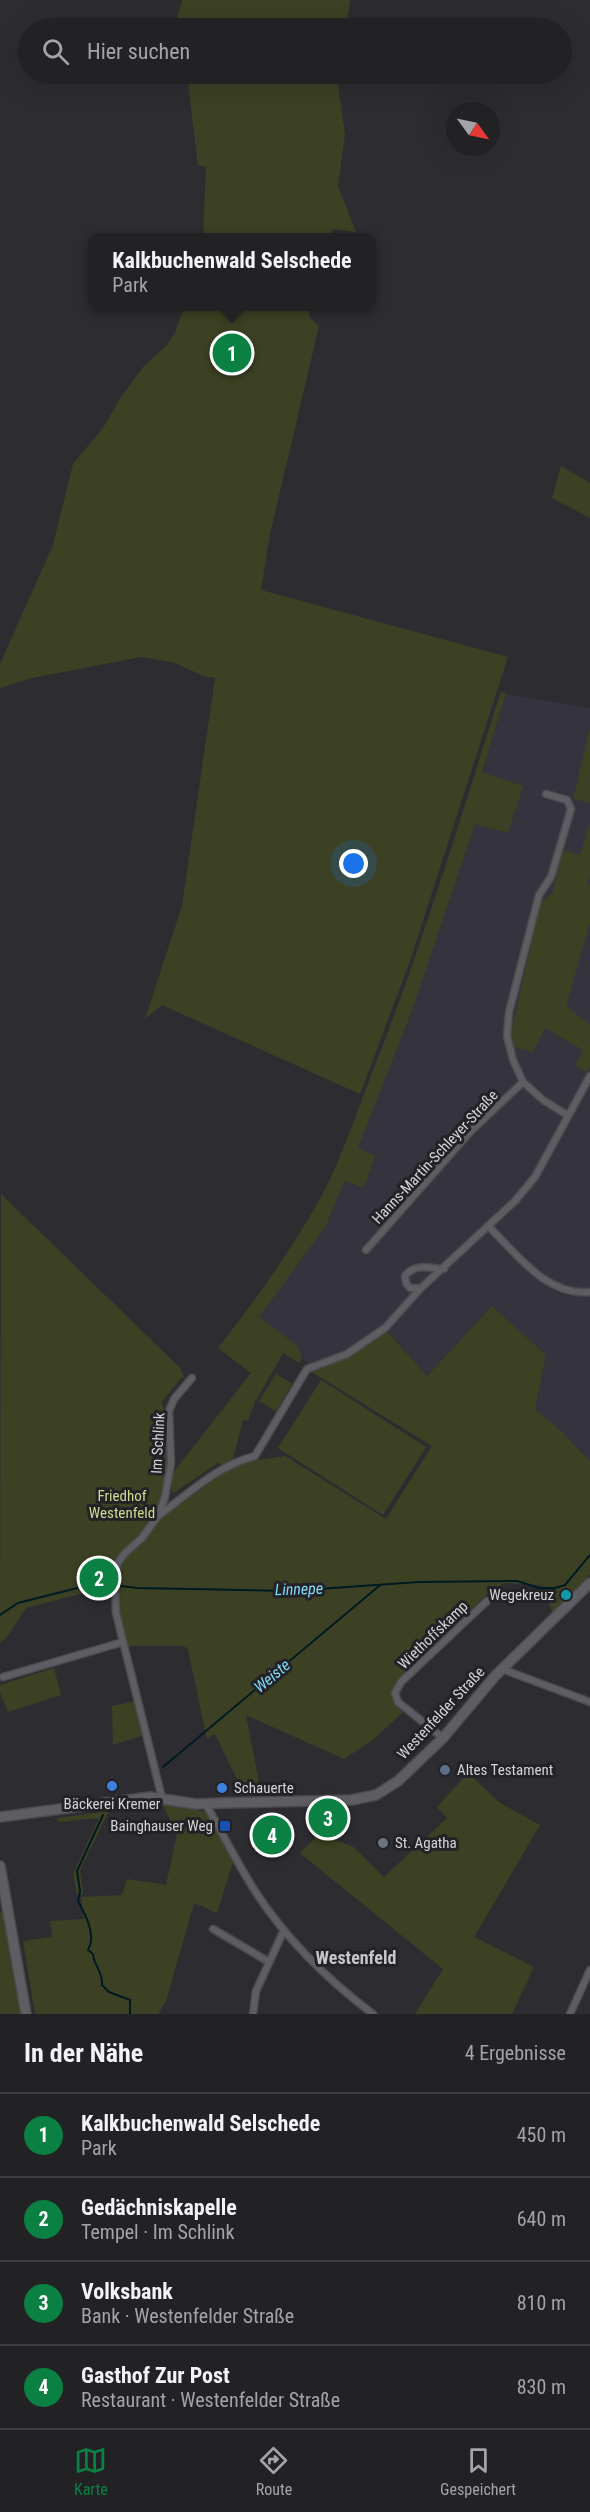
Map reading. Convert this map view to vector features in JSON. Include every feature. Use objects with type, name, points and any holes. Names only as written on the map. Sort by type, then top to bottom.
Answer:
[{"type":"main road","name":"Westenfelder Straße","points":[[0,1817],[127,1799],[162,1798],[205,1803],[351,1800],[376,1795],[398,1781],[443,1738],[502,1669],[590,1582]]},
{"type":"main road","points":[[0,1866],[26,2014]]},
{"type":"street","points":[[546,794],[567,800],[571,809],[550,877],[539,895],[509,1012],[507,1036],[513,1060],[523,1082],[543,1100],[567,1115]]},
{"type":"street","points":[[158,1516],[224,1468],[238,1460],[255,1456],[307,1369],[347,1354],[385,1328],[421,1288],[515,1202],[535,1177],[590,1076]]},
{"type":"street","name":"Hanns-Martin-Schleyer-Straße","points":[[366,1250],[471,1131],[523,1082]]},
{"type":"street","points":[[489,1227],[547,1283],[563,1290],[579,1293],[590,1292]]},
{"type":"street","points":[[421,1288],[410,1288],[405,1283],[405,1276],[410,1269],[418,1267],[444,1269]]},
{"type":"street","name":"Im Schlink","points":[[162,1798],[123,1642],[114,1592],[115,1577],[118,1563],[125,1553],[149,1530],[158,1516],[165,1497],[171,1463],[169,1411],[174,1399],[192,1378]]},
{"type":"street","name":"Wiethoffskamp","points":[[443,1738],[398,1702],[395,1694],[401,1682],[487,1601]]},
{"type":"street","points":[[3,1677],[123,1642]]},
{"type":"street","points":[[502,1669],[590,1702]]},
{"type":"street","points":[[205,1803],[256,1892],[284,1930],[333,1983],[373,2014]]},
{"type":"street","points":[[213,1929],[269,1962]]},
{"type":"street","points":[[253,2014],[256,1991],[284,1930]]},
{"type":"street","points":[[570,2014],[590,1970]]},
{"type":"shaded area","points":[[506,694],[590,708],[590,1461],[559,1429],[535,1409],[546,1355],[492,1306],[427,1376],[387,1330],[348,1351],[309,1363],[302,1359],[297,1346],[258,1317],[326,1226],[344,1181],[363,1188],[358,1148],[413,1008],[475,823],[508,833],[482,773]]},
{"type":"green space","points":[[182,0],[350,0],[347,18],[177,18]]},
{"type":"green space","points":[[188,84],[338,84],[345,134],[338,186],[356,232],[333,229],[332,233],[203,233],[206,167],[198,165]]},
{"type":"green space","points":[[183,311],[309,311],[310,318],[319,326],[270,534],[261,590],[508,657],[409,964],[360,1094],[162,1005],[145,1019],[182,906],[215,678],[203,676],[176,663],[141,657],[32,678],[0,688],[0,664],[53,545],[73,464],[103,428],[121,397],[143,367],[167,345],[175,333]]},
{"type":"green space","points":[[561,466],[590,483],[590,518],[552,498]]},
{"type":"green space","points":[[501,691],[506,694],[482,772],[523,786],[508,833],[475,824],[413,1008],[358,1148],[375,1156],[364,1188],[344,1181],[326,1226],[259,1317],[298,1346],[302,1359],[299,1363],[283,1353],[255,1402],[248,1421],[243,1420],[233,1459],[222,1467],[219,1462],[172,1494],[172,1474],[251,1373],[218,1348],[260,1293],[298,1235],[322,1195],[342,1151],[424,931]]},
{"type":"green space","points":[[590,727],[590,803],[573,799]]},
{"type":"green space","points":[[590,823],[588,884],[590,886],[590,922],[566,1006],[590,1025],[590,1067],[587,1073],[575,1065],[583,1050],[545,1028],[533,1052],[514,1047],[511,1033],[541,902],[552,894],[563,850],[580,855]]},
{"type":"green space","name":"Friedhof Westenfeld","points":[[1,1194],[180,1368],[186,1381],[182,1377],[161,1403],[164,1407],[170,1453],[164,1493],[150,1524],[116,1563],[112,1591],[107,1587],[26,1608],[6,1638],[0,1643]]},
{"type":"green space","points":[[492,1306],[546,1355],[535,1409],[559,1429],[590,1461],[590,1574],[553,1613],[542,1586],[548,1581],[542,1585],[504,1583],[486,1595],[395,1683],[392,1692],[393,1699],[403,1712],[374,1739],[344,1759],[246,1715],[262,1798],[246,1798],[215,1734],[207,1739],[188,1650],[184,1646],[127,1646],[116,1592],[117,1577],[127,1556],[148,1535],[157,1521],[237,1463],[285,1456],[386,1519],[432,1446],[310,1371],[330,1363],[386,1330],[427,1376]]},
{"type":"green space","points":[[276,1374],[292,1384],[276,1411],[259,1401]]},
{"type":"green space","points":[[321,1380],[426,1447],[383,1515],[278,1448]]},
{"type":"green space","points":[[54,1668],[61,1695],[8,1712],[0,1692],[0,1685]]},
{"type":"green space","points":[[135,1701],[144,1735],[113,1745],[112,1706]]},
{"type":"green space","points":[[468,1773],[500,1803],[540,1825],[474,1937],[534,1967],[512,2014],[415,2014],[443,1969],[300,1853],[319,1834],[352,1846],[384,1877],[447,1818],[437,1807]]},
{"type":"green space","points":[[162,1803],[205,1812],[234,1859],[217,1913],[194,1903],[166,2001],[158,2014],[35,2014],[23,1941],[52,1937],[50,1921],[84,1919],[81,1897],[122,1895],[127,1879],[166,1885],[177,1834]]},
{"type":"green space","points":[[109,1811],[80,1870],[83,1894],[77,1896],[73,1874],[99,1818],[58,1822],[58,1818]]},
{"type":"green space","points":[[0,1912],[3,1912],[21,2014],[0,2014]]},
{"type":"waterway","name":"Linnepe","points":[[0,1615],[18,1603],[97,1583],[137,1588],[289,1591],[419,1582],[517,1581],[539,1588],[555,1588],[565,1585],[590,1555]]},
{"type":"waterway","name":"Weiste","points":[[163,1767],[379,1586]]},
{"type":"waterway","name":"Weiste","points":[[103,1815],[77,1871],[80,1891],[78,1901],[91,1931],[88,1950],[93,1954],[102,1985],[109,1992],[130,2000],[130,2014]]},
{"type":"place","name":"Kalkbuchenwald Selschede","points":[[232,353]]},
{"type":"place","name":"Gedächniskapelle","points":[[99,1578]]},
{"type":"place","name":"Wegekreuz","points":[[566,1595]]},
{"type":"place","name":"Altes Testament","points":[[445,1770]]},
{"type":"place","name":"Bäckerei Kremer","points":[[112,1786]]},
{"type":"place","name":"Schauerte","points":[[222,1788]]},
{"type":"place","name":"Volksbank","points":[[328,1818]]},
{"type":"place","name":"Bainghauser Weg","points":[[225,1826]]},
{"type":"place","name":"Gasthof Zur Post","points":[[272,1835]]},
{"type":"place","name":"St. Agatha","points":[[383,1843]]},
{"type":"district","name":"Westenfeld","points":[[356,1957]]}]
